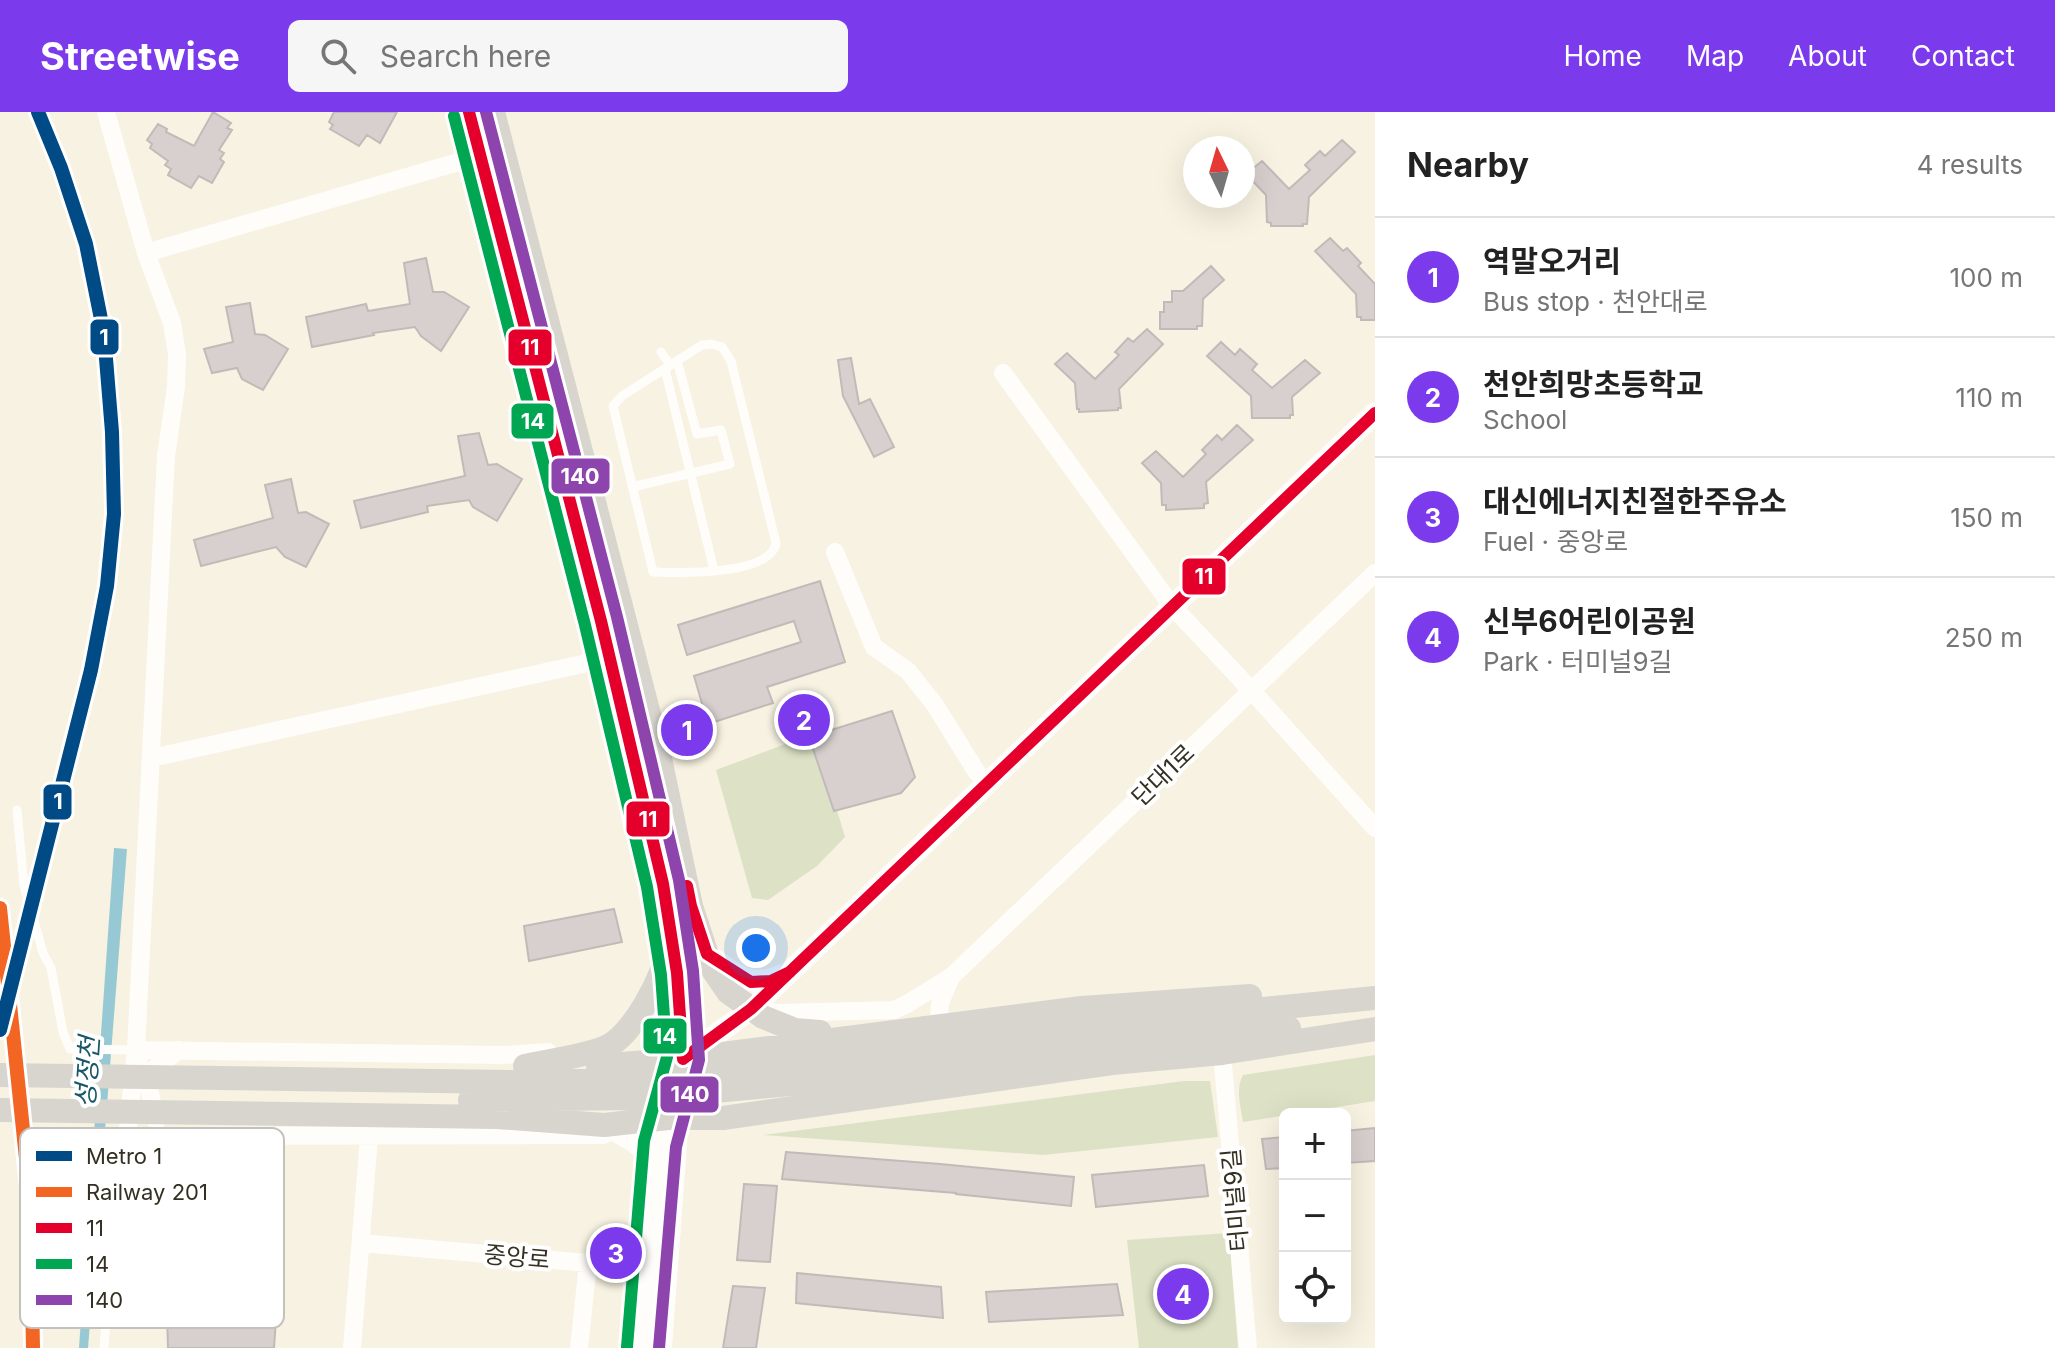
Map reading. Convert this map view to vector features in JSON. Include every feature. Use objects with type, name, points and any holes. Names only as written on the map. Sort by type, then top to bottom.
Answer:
[{"type":"main road","points":[[469,112],[491,153],[654,734],[691,906],[711,967],[728,992],[763,1017],[795,1030],[830,1033],[918,1028]]},
{"type":"main road","points":[[493,112],[491,153],[663,884],[677,973],[683,1059]]},
{"type":"main road","points":[[668,1118],[683,1059],[690,1005],[691,906]]},
{"type":"main road","points":[[525,1066],[607,1048],[639,1014],[654,990],[667,959],[671,934]]},
{"type":"main road","points":[[0,1060],[604,1066],[683,1059],[1082,1008],[1242,996],[1375,995]]},
{"type":"main road","points":[[0,1096],[437,1101],[641,1098],[811,1082],[1072,1046],[1375,995]]},
{"type":"main road","points":[[0,1075],[513,1082],[667,1079],[1041,1031],[1205,1025],[1295,1028],[1375,1019]]},
{"type":"main road","points":[[0,1110],[497,1117],[614,1130],[668,1118],[723,1118],[1112,1063],[1222,1053],[1375,1029]]},
{"type":"street","points":[[106,112],[146,253],[172,323],[177,354],[176,387],[166,456],[136,1050],[128,1128]]},
{"type":"street","points":[[146,253],[491,153]]},
{"type":"street","points":[[1003,373],[1172,606],[1375,828]]},
{"type":"street","points":[[683,1059],[751,1009],[1375,413]]},
{"type":"street","points":[[835,552],[874,647],[908,671],[935,705],[987,784]]},
{"type":"street","name":"단대1로","points":[[751,1009],[779,1013],[894,1010],[951,977],[1375,573]]},
{"type":"street","points":[[151,758],[610,658]]},
{"type":"street","points":[[707,954],[751,982],[771,981],[790,972]]},
{"type":"street","points":[[951,977],[938,1013],[941,1020],[953,1024]]},
{"type":"street","points":[[136,1050],[503,1055],[607,1048]]},
{"type":"street","points":[[136,1050],[149,1088],[155,1121],[165,1128]]},
{"type":"street","points":[[149,1088],[154,1069],[179,1050]]},
{"type":"street","name":"터미널9길","points":[[1222,1053],[1248,1348]]},
{"type":"street","points":[[661,1348],[676,1144],[668,1118]]},
{"type":"street","points":[[643,1348],[660,1144],[668,1118]]},
{"type":"street","points":[[674,1170],[687,1140],[700,1128],[723,1118]]},
{"type":"street","points":[[284,1137],[614,1130],[635,1141],[653,1162],[656,1198]]},
{"type":"street","points":[[352,1348],[369,1137]]},
{"type":"street","name":"중앙로","points":[[361,1243],[588,1263],[579,1348]]},
{"type":"lane","points":[[702,345],[722,347],[731,361],[776,543],[775,550],[755,563],[732,569],[653,572],[632,487],[613,406],[622,396],[702,345]]},
{"type":"lane","points":[[632,487],[730,464],[721,430],[697,434],[671,365],[661,352]]},
{"type":"lane","points":[[671,365],[691,473],[714,570]]},
{"type":"lane","points":[[17,810],[24,886],[43,953],[51,968],[63,1032],[70,1049],[136,1050]]},
{"type":"lane","points":[[104,1348],[106,1328]]},
{"type":"green space","points":[[807,736],[826,774],[845,837],[817,866],[768,900],[752,898],[716,770]]},
{"type":"green space","points":[[1375,1055],[1375,1101],[1331,1108],[1279,1108],[1279,1116],[1243,1122],[1239,1092],[1243,1075]]},
{"type":"green space","points":[[1184,1081],[1210,1081],[1218,1137],[1043,1155],[763,1135]]},
{"type":"green space","points":[[1229,1233],[1238,1348],[1139,1348],[1127,1240]]},
{"type":"water","points":[[114,848],[127,849],[105,1128],[94,1128]]},
{"type":"water","points":[[80,1328],[90,1328],[88,1348],[79,1348]]},
{"type":"building","points":[[213,112],[231,123],[227,128],[232,130],[219,150],[224,153],[220,159],[224,162],[212,183],[199,176],[191,188],[168,175],[171,169],[165,165],[168,161],[150,148],[152,144],[147,140],[158,124],[167,129],[166,132],[194,146]]},
{"type":"building","points":[[334,112],[397,112],[380,143],[367,135],[359,146],[330,129],[333,125],[329,122]]},
{"type":"building","points":[[1342,140],[1355,152],[1309,197],[1307,224],[1271,226],[1267,222],[1266,195],[1255,183],[1255,167],[1262,161],[1289,189],[1310,170],[1305,165],[1320,151],[1325,156]]},
{"type":"building","points":[[1330,238],[1343,251],[1347,248],[1375,284],[1375,320],[1357,317],[1356,294],[1315,251]]},
{"type":"building","points":[[426,258],[433,292],[444,292],[469,307],[441,351],[421,336],[415,327],[312,347],[306,317],[366,304],[368,311],[410,304],[404,263]]},
{"type":"building","points":[[1211,266],[1224,280],[1203,299],[1202,326],[1197,326],[1197,329],[1160,329],[1160,312],[1164,312],[1164,302],[1172,302],[1172,291],[1183,291]]},
{"type":"building","points":[[250,303],[255,334],[265,335],[288,349],[263,390],[242,379],[237,368],[212,373],[204,349],[233,342],[226,307]]},
{"type":"building","points":[[1147,329],[1163,344],[1119,389],[1121,408],[1079,412],[1075,383],[1055,364],[1067,353],[1095,379],[1119,355],[1115,352],[1128,338],[1133,342]]},
{"type":"building","points":[[1221,342],[1235,355],[1240,349],[1257,364],[1252,370],[1272,388],[1305,360],[1320,373],[1292,397],[1293,415],[1290,418],[1252,418],[1251,396],[1207,356]]},
{"type":"building","points":[[851,358],[859,404],[870,399],[894,447],[874,457],[843,396],[838,360]]},
{"type":"building","points":[[1237,425],[1253,440],[1206,482],[1208,503],[1204,504],[1204,508],[1166,510],[1166,505],[1162,505],[1161,483],[1142,463],[1156,451],[1183,477],[1206,454],[1202,450],[1217,435],[1222,440]]},
{"type":"building","points":[[479,433],[488,465],[497,464],[522,479],[497,521],[473,507],[469,500],[427,506],[428,512],[361,528],[354,501],[465,476],[458,436]]},
{"type":"building","points":[[291,479],[298,513],[306,512],[329,524],[306,567],[285,557],[276,547],[201,566],[194,540],[273,518],[265,485]]},
{"type":"building","points":[[820,581],[845,662],[767,687],[773,703],[708,724],[694,676],[801,642],[794,621],[687,655],[678,625]]},
{"type":"building","points":[[892,711],[915,777],[901,793],[834,811],[809,737]]},
{"type":"building","points":[[614,909],[622,942],[529,961],[524,926]]},
{"type":"building","points":[[1375,1128],[1375,1161],[1351,1163],[1351,1130]]},
{"type":"building","points":[[1279,1138],[1279,1168],[1266,1169],[1262,1139]]},
{"type":"building","points":[[786,1152],[1074,1177],[1071,1206],[782,1179]]},
{"type":"building","points":[[1204,1165],[1208,1196],[1096,1207],[1092,1175]]},
{"type":"building","points":[[744,1184],[777,1186],[770,1262],[737,1260]]},
{"type":"building","points":[[797,1273],[941,1287],[943,1318],[796,1303]]},
{"type":"building","points":[[1117,1284],[1123,1315],[989,1322],[986,1292]]},
{"type":"building","points":[[733,1286],[765,1288],[756,1348],[723,1348]]},
{"type":"building","points":[[167,1328],[275,1328],[274,1348],[168,1348]]},
{"type":"metro line","name":"1","points":[[0,1030],[91,670],[107,586],[114,514],[112,432],[104,334],[86,244],[61,168],[38,112]]},
{"type":"rail line","name":"201","points":[[0,908],[23,1128]]},
{"type":"rail line","name":"201","points":[[33,1328],[33,1348]]},
{"type":"transit line","name":"11","points":[[469,112],[601,621],[663,884],[677,973],[683,1059]]},
{"type":"transit line","name":"140","points":[[486,112],[617,617],[679,880],[693,971],[699,1060],[676,1147],[659,1348]]},
{"type":"transit line","name":"14","points":[[454,116],[585,625],[647,887],[661,975],[667,1057],[644,1141],[627,1347]]},
{"type":"transit line","name":"11","points":[[683,1059],[751,1009],[1375,413]]},
{"type":"transit line","name":"11","points":[[687,886],[707,954],[751,982],[771,981],[790,972]]},
{"type":"place","name":"천안희망초등학교","points":[[804,720]]},
{"type":"place","name":"역말오거리","points":[[687,730]]},
{"type":"place","name":"대신에너지친절한주유소","points":[[616,1253]]},
{"type":"place","name":"신부6어린이공원","points":[[1183,1294]]},
{"type":"water label","name":"성정천","points":[[87,1072]]}]
